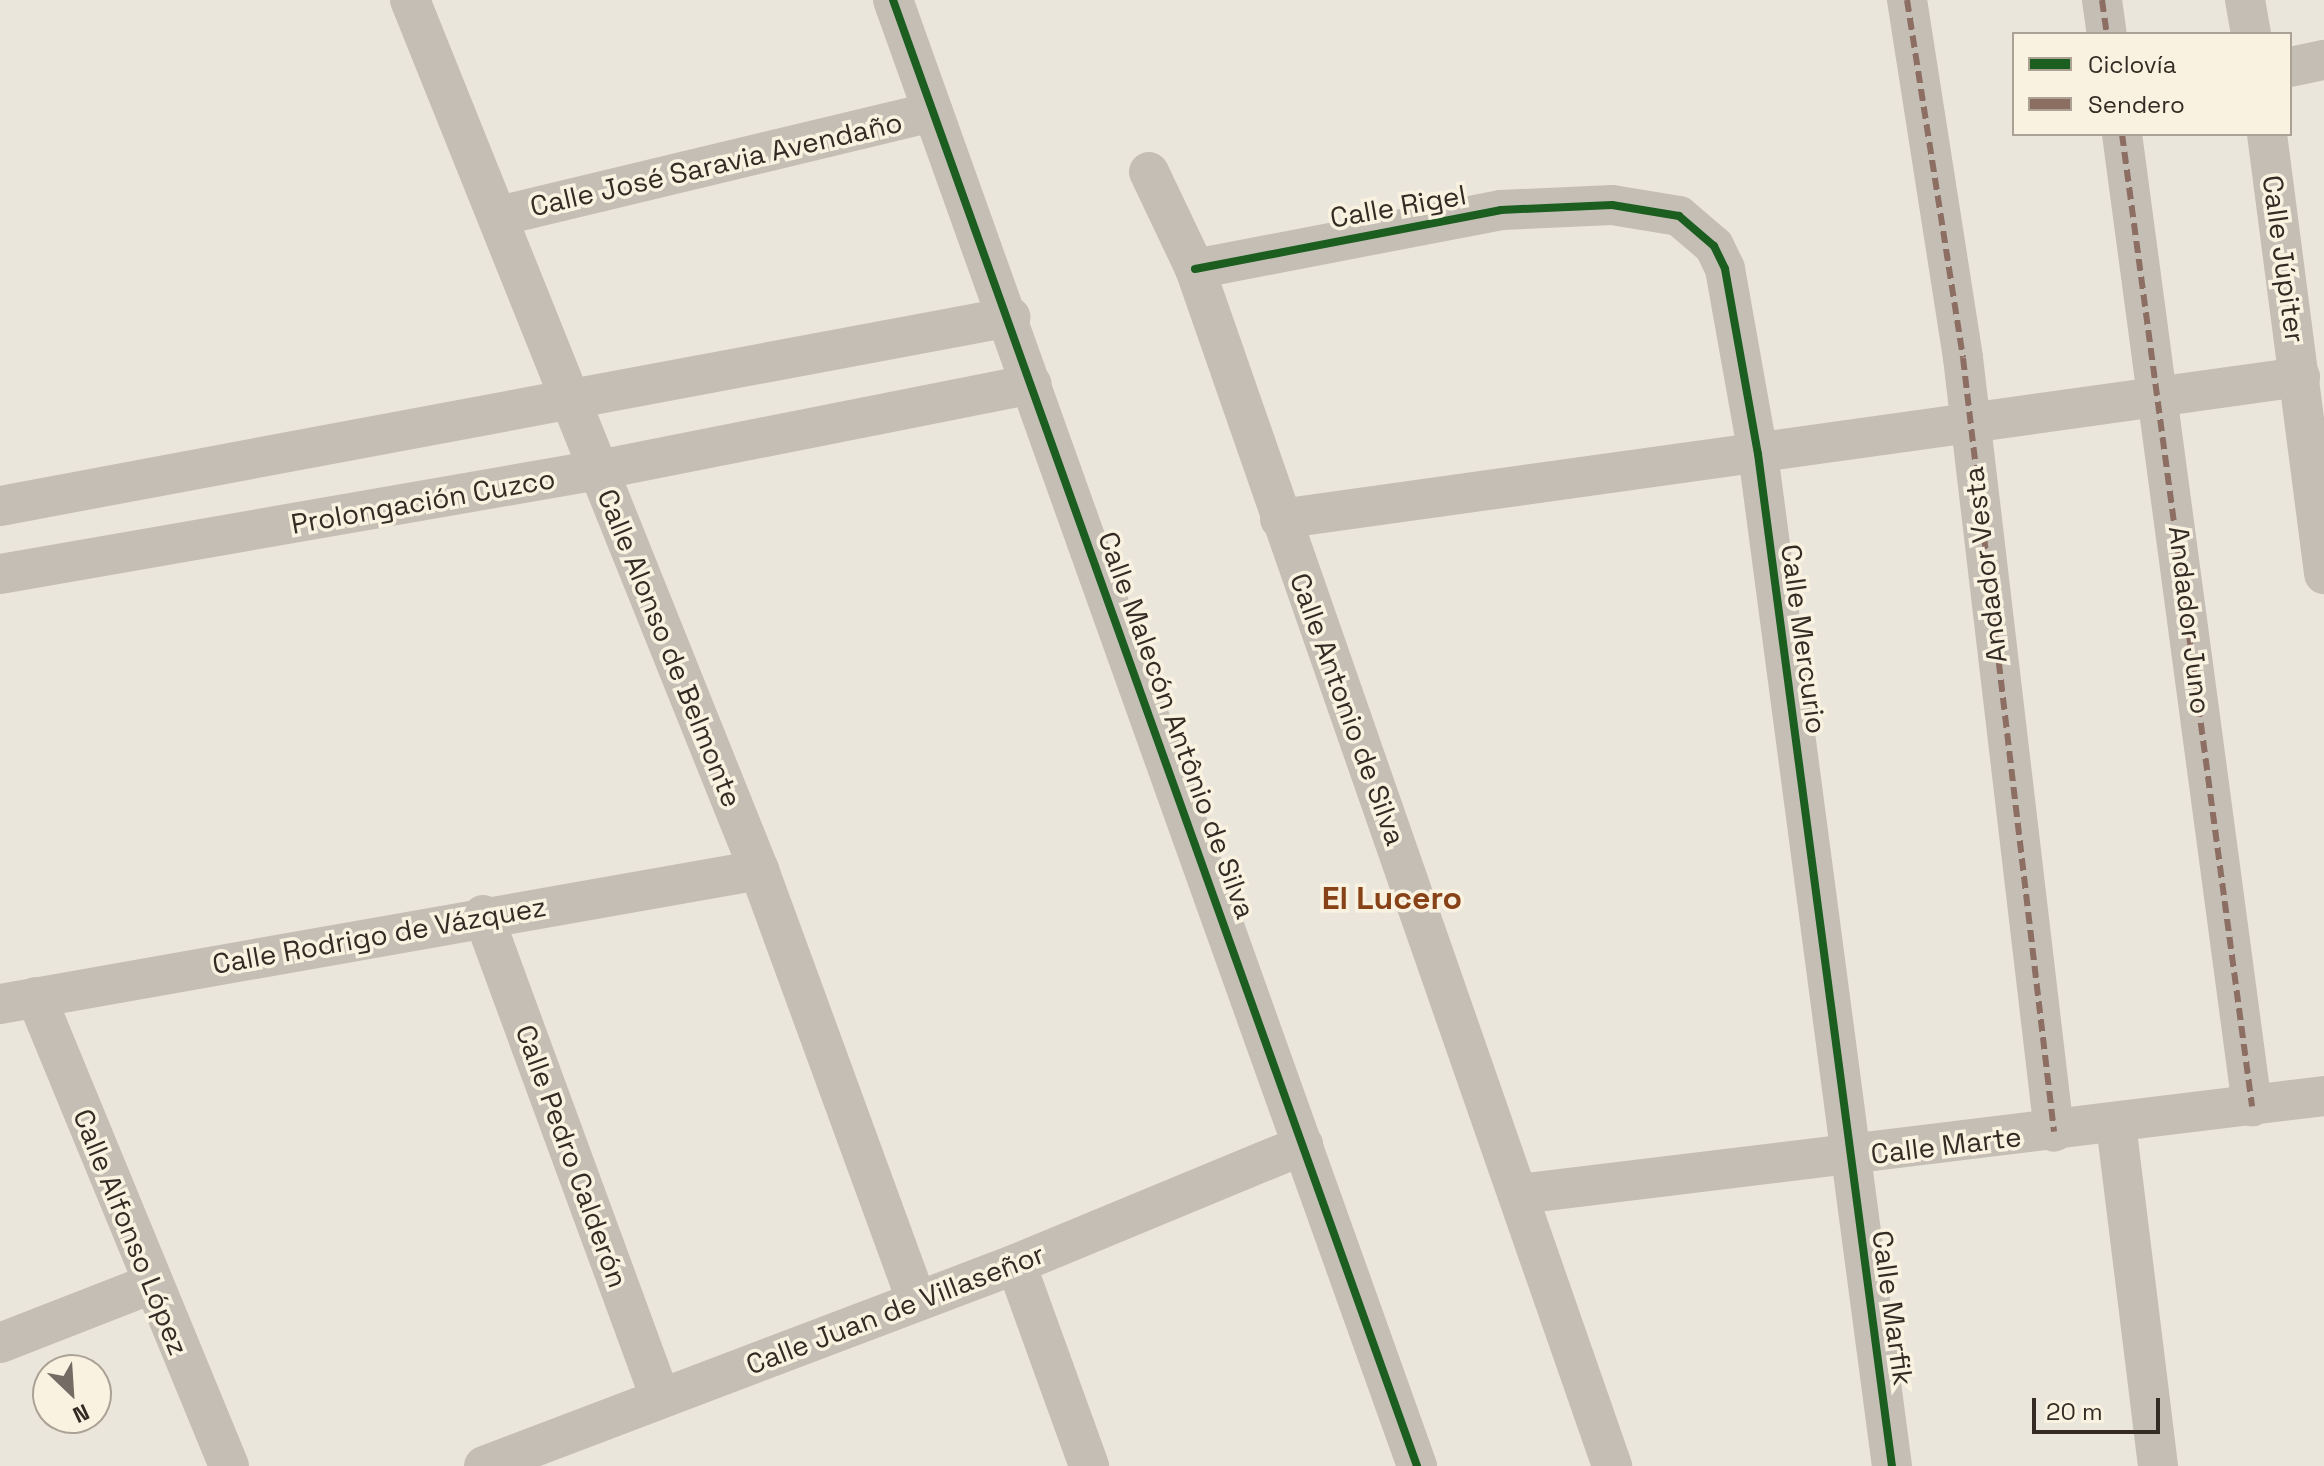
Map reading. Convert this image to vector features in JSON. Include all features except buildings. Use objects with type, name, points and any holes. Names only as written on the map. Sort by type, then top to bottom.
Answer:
[{"type":"street","name":"Calle Alonso de Belmonte","points":[[410,0],[759,870],[917,1301]]},
{"type":"street","name":"Calle Malecón Antônio de Silva","points":[[893,0],[1010,317],[1417,1466]]},
{"type":"street","name":"Andador Vesta","points":[[1907,0],[1969,427],[2054,1132]]},
{"type":"street","points":[[2102,0],[2107,32]]},
{"type":"street","points":[[2245,0],[2251,32]]},
{"type":"street","points":[[2292,67],[2324,60]]},
{"type":"street","name":"Calle José Saravia Avendaño","points":[[499,216],[933,112]]},
{"type":"street","name":"Andador Juno","points":[[2122,136],[2161,397],[2252,1106]]},
{"type":"street","name":"Calle Júpiter","points":[[2267,136],[2324,574]]},
{"type":"street","name":"Calle Antonio de Silva","points":[[1149,172],[1195,269],[1280,519],[1520,1194],[1612,1466]]},
{"type":"street","name":"Calle Rigel","points":[[1195,269],[1501,210],[1612,205]]},
{"type":"street","name":"Calle Mercurio","points":[[1612,205],[1679,216],[1714,246],[1725,269],[1758,454],[1850,1156]]},
{"type":"street","points":[[0,506],[571,403],[1010,317]]},
{"type":"street","points":[[1280,519],[1969,427],[2300,377]]},
{"type":"street","name":"Prolongación Cuzco","points":[[0,574],[598,470],[1032,384]]},
{"type":"street","name":"Calle Rodrigo de Vázquez","points":[[18,1000],[483,915],[759,870]]},
{"type":"street","name":"Calle Pedro Calderón","points":[[483,915],[660,1397]]},
{"type":"street","name":"Calle Alfonso López","points":[[18,1000],[151,1284],[229,1466]]},
{"type":"street","name":"Calle Marte","points":[[1520,1194],[2054,1132],[2324,1096]]},
{"type":"street","points":[[2116,1124],[2158,1466]]},
{"type":"street","name":"Calle Juan de Villaseñor","points":[[484,1466],[557,1454],[660,1397],[1016,1264],[1303,1145]]},
{"type":"street","name":"Calle Marfik","points":[[1850,1156],[1892,1466]]},
{"type":"street","points":[[1016,1264],[1089,1466]]},
{"type":"street","points":[[0,1343],[151,1284]]},
{"type":"marked path","points":[[1907,0],[1963,358],[2054,1132]]},
{"type":"marked path","points":[[2102,0],[2107,32]]},
{"type":"marked path","points":[[2122,136],[2252,1106]]},
{"type":"cycle path","points":[[893,0],[1417,1466]]},
{"type":"cycle path","points":[[1195,269],[1501,210],[1612,205],[1679,216],[1714,246],[1725,269],[1758,454],[1892,1466]]},
{"type":"district","name":"El Lucero","points":[[1392,898]]}]
